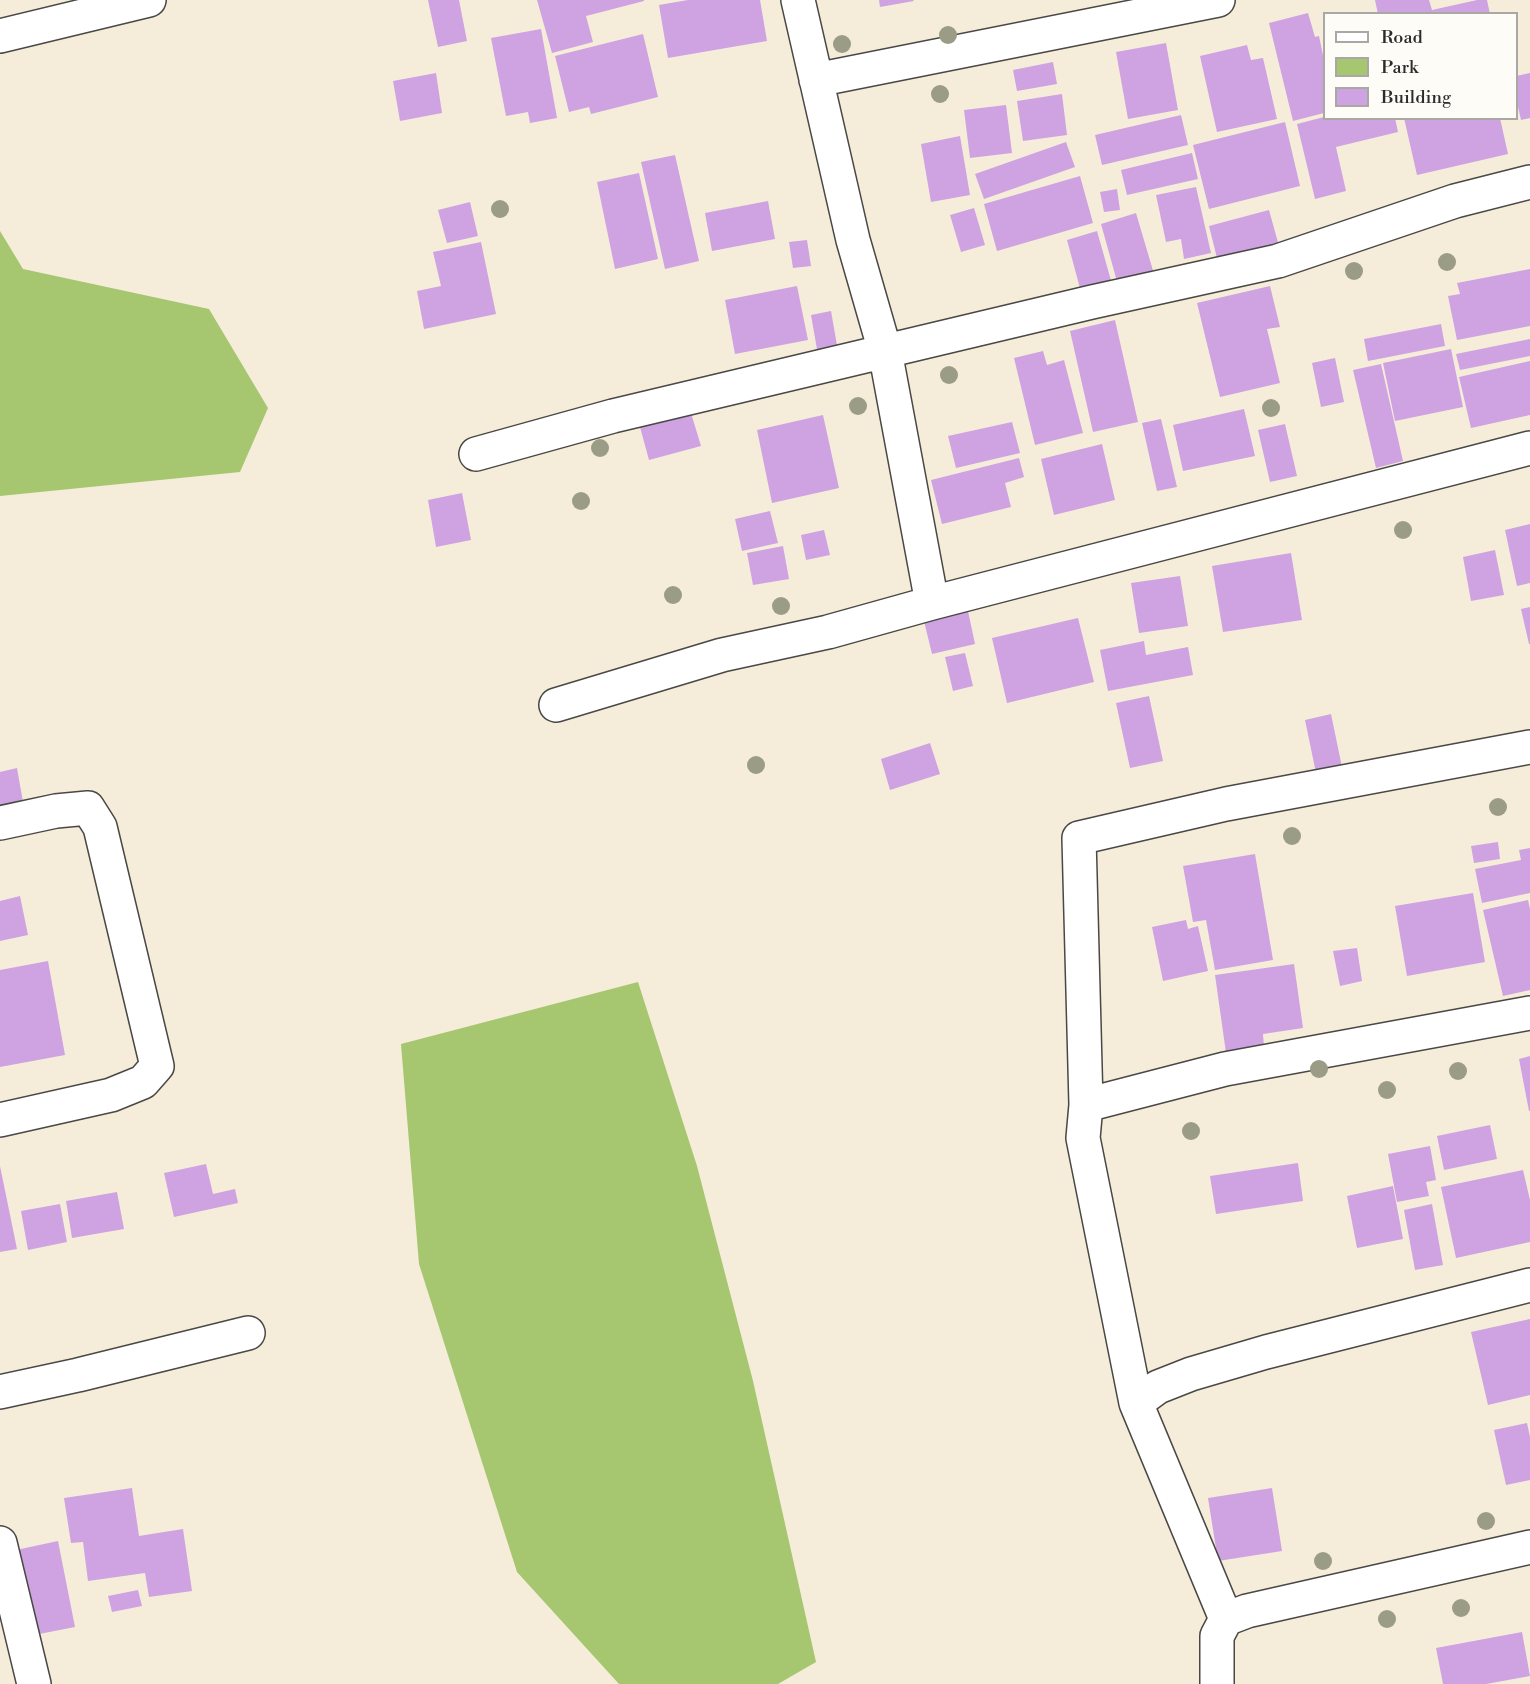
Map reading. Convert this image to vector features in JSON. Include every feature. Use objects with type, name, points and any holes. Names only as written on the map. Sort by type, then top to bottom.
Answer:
[{"type":"street","points":[[0,36],[149,0]]},
{"type":"street","points":[[798,0],[853,240],[885,351],[932,603]]},
{"type":"street","points":[[816,80],[1218,0]]},
{"type":"street","points":[[477,454],[613,416],[1092,302],[1278,261],[1455,201],[1530,183]]},
{"type":"street","points":[[556,705],[722,656],[828,632],[1530,447]]},
{"type":"street","points":[[1226,1619],[1136,1403],[1083,1138],[1086,1105],[1080,838],[1226,804],[1530,747]]},
{"type":"street","points":[[0,823],[56,811],[88,808],[100,827],[157,1066],[143,1082],[111,1095],[0,1120]]},
{"type":"street","points":[[1086,1105],[1225,1070],[1530,1013]]},
{"type":"street","points":[[1136,1403],[1158,1387],[1191,1374],[1266,1352],[1530,1286]]},
{"type":"street","points":[[0,1392],[248,1333]]},
{"type":"street","points":[[0,1543],[13,1653],[34,1684]]},
{"type":"street","points":[[1217,1684],[1217,1636],[1226,1619],[1247,1611],[1530,1547]]},
{"type":"green space","points":[[0,231],[23,269],[209,309],[268,408],[240,472],[0,496]]},
{"type":"green space","points":[[638,982],[697,1166],[753,1381],[816,1662],[778,1684],[619,1684],[517,1572],[419,1264],[401,1044]]},
{"type":"building","points":[[428,0],[459,0],[467,41],[438,47]]},
{"type":"building","points":[[537,0],[644,1],[586,16],[593,42],[552,53]]},
{"type":"building","points":[[688,0],[760,0],[767,41],[668,58],[659,5]]},
{"type":"building","points":[[879,0],[913,0],[914,1],[880,7]]},
{"type":"building","points":[[1375,0],[1429,0],[1432,10],[1487,0],[1490,12],[1378,12]]},
{"type":"building","points":[[1308,13],[1315,37],[1319,36],[1323,55],[1323,113],[1293,121],[1269,23]]},
{"type":"building","points":[[541,29],[557,118],[530,123],[528,112],[506,116],[491,38]]},
{"type":"building","points":[[643,34],[658,97],[591,114],[589,107],[569,112],[555,56]]},
{"type":"building","points":[[1166,43],[1178,110],[1128,119],[1116,52]]},
{"type":"building","points":[[1247,45],[1251,60],[1263,58],[1277,119],[1217,132],[1200,56]]},
{"type":"building","points":[[1053,62],[1057,84],[1017,91],[1013,70]]},
{"type":"building","points":[[436,73],[442,113],[400,121],[393,81]]},
{"type":"building","points":[[1530,73],[1530,118],[1521,120],[1518,107],[1518,76]]},
{"type":"building","points":[[1062,94],[1067,135],[1023,141],[1017,101]]},
{"type":"building","points":[[1006,105],[1012,153],[970,158],[964,110]]},
{"type":"building","points":[[1181,115],[1188,145],[1102,165],[1095,135]]},
{"type":"building","points":[[1323,117],[1323,120],[1395,120],[1398,132],[1336,147],[1346,191],[1315,199],[1297,124]]},
{"type":"building","points":[[1404,120],[1500,120],[1508,154],[1417,175]]},
{"type":"building","points":[[1285,122],[1300,186],[1209,209],[1193,145]]},
{"type":"building","points":[[960,136],[970,195],[931,202],[921,144]]},
{"type":"building","points":[[1066,142],[1075,167],[984,199],[975,174]]},
{"type":"building","points":[[1192,153],[1198,179],[1127,195],[1121,170]]},
{"type":"building","points":[[675,155],[699,261],[665,269],[641,162]]},
{"type":"building","points":[[639,173],[658,259],[615,269],[597,182]]},
{"type":"building","points":[[1080,176],[1093,223],[997,251],[984,204]]},
{"type":"building","points":[[1196,187],[1211,253],[1184,259],[1181,239],[1166,242],[1156,195]]},
{"type":"building","points":[[1117,189],[1120,210],[1104,212],[1100,192]]},
{"type":"building","points":[[768,201],[775,239],[712,251],[705,213]]},
{"type":"building","points":[[470,202],[478,236],[447,243],[438,210]]},
{"type":"building","points":[[974,208],[985,245],[961,252],[950,215]]},
{"type":"building","points":[[1269,210],[1279,246],[1218,262],[1209,226]]},
{"type":"building","points":[[1136,213],[1154,274],[1118,285],[1101,224]]},
{"type":"building","points":[[1097,231],[1112,284],[1081,292],[1067,240]]},
{"type":"building","points":[[807,240],[811,266],[793,268],[789,242]]},
{"type":"building","points":[[481,242],[496,314],[424,329],[417,291],[441,286],[433,252]]},
{"type":"building","points":[[1530,269],[1530,326],[1457,340],[1448,296],[1460,294],[1457,283]]},
{"type":"building","points":[[797,286],[808,340],[735,354],[725,300]]},
{"type":"building","points":[[1270,286],[1280,327],[1267,329],[1280,383],[1220,397],[1197,303]]},
{"type":"building","points":[[831,311],[838,351],[818,355],[811,315]]},
{"type":"building","points":[[1115,320],[1138,422],[1093,432],[1070,331]]},
{"type":"building","points":[[1441,324],[1445,346],[1368,361],[1364,339]]},
{"type":"building","points":[[1530,339],[1530,356],[1460,370],[1456,354]]},
{"type":"building","points":[[1451,349],[1463,407],[1395,421],[1383,363]]},
{"type":"building","points":[[1043,351],[1047,365],[1064,360],[1083,433],[1035,445],[1014,358]]},
{"type":"building","points":[[1335,358],[1344,402],[1321,407],[1312,363]]},
{"type":"building","points":[[1530,361],[1530,415],[1471,428],[1459,377]]},
{"type":"building","points":[[1381,364],[1403,461],[1376,468],[1353,370]]},
{"type":"building","points":[[1244,409],[1255,456],[1183,471],[1173,425]]},
{"type":"building","points":[[691,413],[701,446],[649,460],[640,427]]},
{"type":"building","points":[[823,415],[839,488],[772,503],[757,430]]},
{"type":"building","points":[[1161,419],[1177,487],[1157,491],[1142,423]]},
{"type":"building","points":[[1012,422],[1020,453],[956,468],[948,436]]},
{"type":"building","points":[[1285,424],[1297,476],[1270,482],[1258,430]]},
{"type":"building","points":[[1102,444],[1115,500],[1054,515],[1041,459]]},
{"type":"building","points":[[1019,458],[1024,477],[1005,483],[1011,507],[942,524],[931,480]]},
{"type":"building","points":[[462,493],[471,540],[436,547],[428,500]]},
{"type":"building","points":[[770,511],[778,543],[742,551],[735,519]]},
{"type":"building","points":[[1530,524],[1530,583],[1517,586],[1505,530]]},
{"type":"building","points":[[824,530],[830,555],[806,560],[801,535]]},
{"type":"building","points":[[783,546],[789,579],[753,585],[747,553]]},
{"type":"building","points":[[1495,550],[1504,595],[1471,601],[1463,557]]},
{"type":"building","points":[[1291,553],[1302,620],[1223,632],[1212,566]]},
{"type":"building","points":[[1180,576],[1188,626],[1139,633],[1131,583]]},
{"type":"building","points":[[1530,607],[1530,644],[1529,644],[1521,609]]},
{"type":"building","points":[[968,611],[975,644],[932,654],[924,621]]},
{"type":"building","points":[[1078,618],[1094,682],[1007,703],[992,638]]},
{"type":"building","points":[[1144,641],[1146,655],[1188,647],[1193,675],[1108,691],[1100,650]]},
{"type":"building","points":[[965,653],[973,686],[953,691],[945,657]]},
{"type":"building","points":[[1149,696],[1163,761],[1130,768],[1116,703]]},
{"type":"building","points":[[1331,714],[1342,767],[1316,773],[1305,720]]},
{"type":"building","points":[[930,743],[940,774],[890,790],[881,759]]},
{"type":"building","points":[[17,768],[23,802],[0,806],[0,772]]},
{"type":"building","points":[[1498,842],[1500,859],[1474,863],[1471,846]]},
{"type":"building","points":[[1530,848],[1530,893],[1482,903],[1475,869],[1521,860],[1519,850]]},
{"type":"building","points":[[1255,854],[1273,960],[1215,970],[1206,920],[1193,922],[1183,866]]},
{"type":"building","points":[[1473,893],[1485,962],[1407,976],[1395,906]]},
{"type":"building","points":[[20,896],[28,935],[0,941],[0,901]]},
{"type":"building","points":[[1528,900],[1530,990],[1503,996],[1483,910]]},
{"type":"building","points":[[1186,920],[1188,929],[1198,926],[1208,971],[1163,981],[1152,927]]},
{"type":"building","points":[[1357,948],[1362,981],[1340,986],[1333,951]]},
{"type":"building","points":[[48,961],[65,1055],[0,1067],[0,970]]},
{"type":"building","points":[[1294,964],[1303,1028],[1263,1034],[1264,1048],[1226,1053],[1215,975]]},
{"type":"building","points":[[1530,1056],[1530,1111],[1529,1111],[1519,1059]]},
{"type":"building","points":[[1490,1125],[1497,1159],[1444,1170],[1437,1136]]},
{"type":"building","points":[[1430,1146],[1436,1180],[1426,1182],[1429,1196],[1397,1202],[1388,1154]]},
{"type":"building","points":[[1298,1163],[1303,1201],[1216,1214],[1210,1176]]},
{"type":"building","points":[[206,1164],[213,1194],[235,1189],[238,1203],[174,1217],[164,1173]]},
{"type":"building","points":[[0,1166],[17,1249],[0,1252]]},
{"type":"building","points":[[1523,1170],[1530,1200],[1530,1242],[1456,1258],[1441,1187]]},
{"type":"building","points":[[1393,1186],[1403,1239],[1357,1248],[1347,1196]]},
{"type":"building","points":[[117,1192],[124,1229],[72,1238],[66,1201]]},
{"type":"building","points":[[60,1204],[67,1242],[28,1250],[21,1211]]},
{"type":"building","points":[[1432,1204],[1443,1265],[1415,1270],[1404,1210]]},
{"type":"building","points":[[1530,1319],[1530,1395],[1488,1405],[1471,1332]]},
{"type":"building","points":[[1527,1423],[1530,1437],[1530,1480],[1506,1485],[1494,1430]]},
{"type":"building","points":[[132,1488],[139,1536],[183,1529],[192,1591],[149,1597],[145,1573],[88,1581],[83,1542],[71,1543],[64,1498]]},
{"type":"building","points":[[1272,1488],[1282,1551],[1218,1561],[1208,1498]]},
{"type":"building","points":[[58,1541],[75,1627],[34,1635],[16,1550]]},
{"type":"building","points":[[138,1590],[142,1606],[112,1612],[108,1596]]},
{"type":"building","points":[[1522,1632],[1530,1676],[1486,1684],[1443,1684],[1436,1648]]}]
